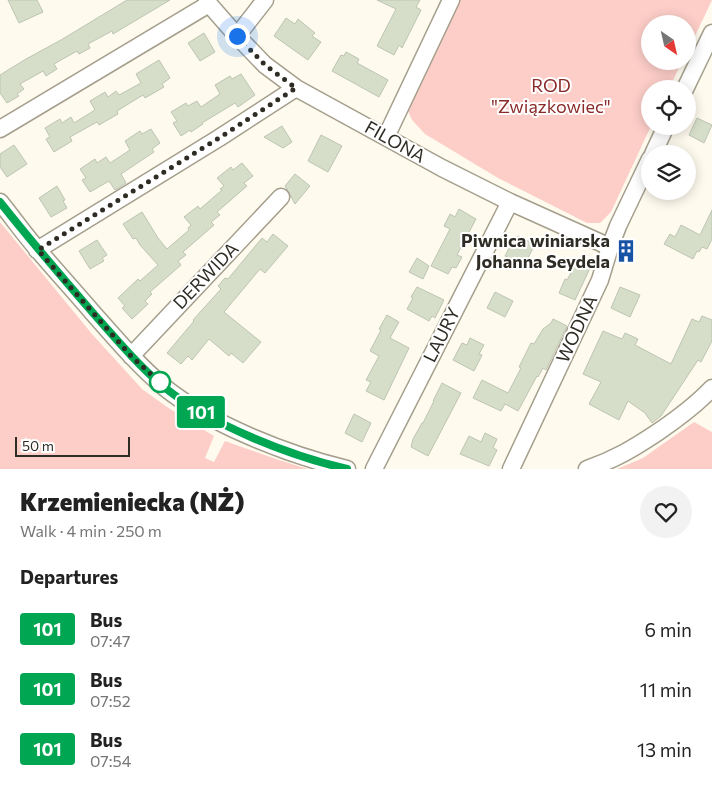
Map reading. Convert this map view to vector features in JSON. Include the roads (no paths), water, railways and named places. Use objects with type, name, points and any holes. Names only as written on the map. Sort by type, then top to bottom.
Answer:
[{"type":"street","points":[[237,36],[265,0]]},
{"type":"street","points":[[386,137],[451,0]]},
{"type":"street","points":[[0,129],[208,2]]},
{"type":"street","name":"FILONA","points":[[208,2],[265,65],[296,88],[442,168],[510,202],[610,247]]},
{"type":"street","points":[[689,80],[712,34]]},
{"type":"street","points":[[38,250],[296,88]]},
{"type":"street","name":"WODNA","points":[[511,469],[600,280],[610,247],[641,178]]},
{"type":"street","name":"DERWIDA","points":[[131,356],[282,197]]},
{"type":"street","points":[[0,202],[38,250],[131,356],[165,387],[197,410],[262,441],[347,469]]},
{"type":"street","name":"LAURY","points":[[374,469],[510,202]]},
{"type":"street","points":[[587,469],[630,451],[675,421],[712,388]]},
{"type":"place","name":"Piwnica winiarska Johanna Seydela","points":[[626,251]]},
{"type":"park label","name":"ROD \"Związkowiec\"","points":[[551,96]]}]
